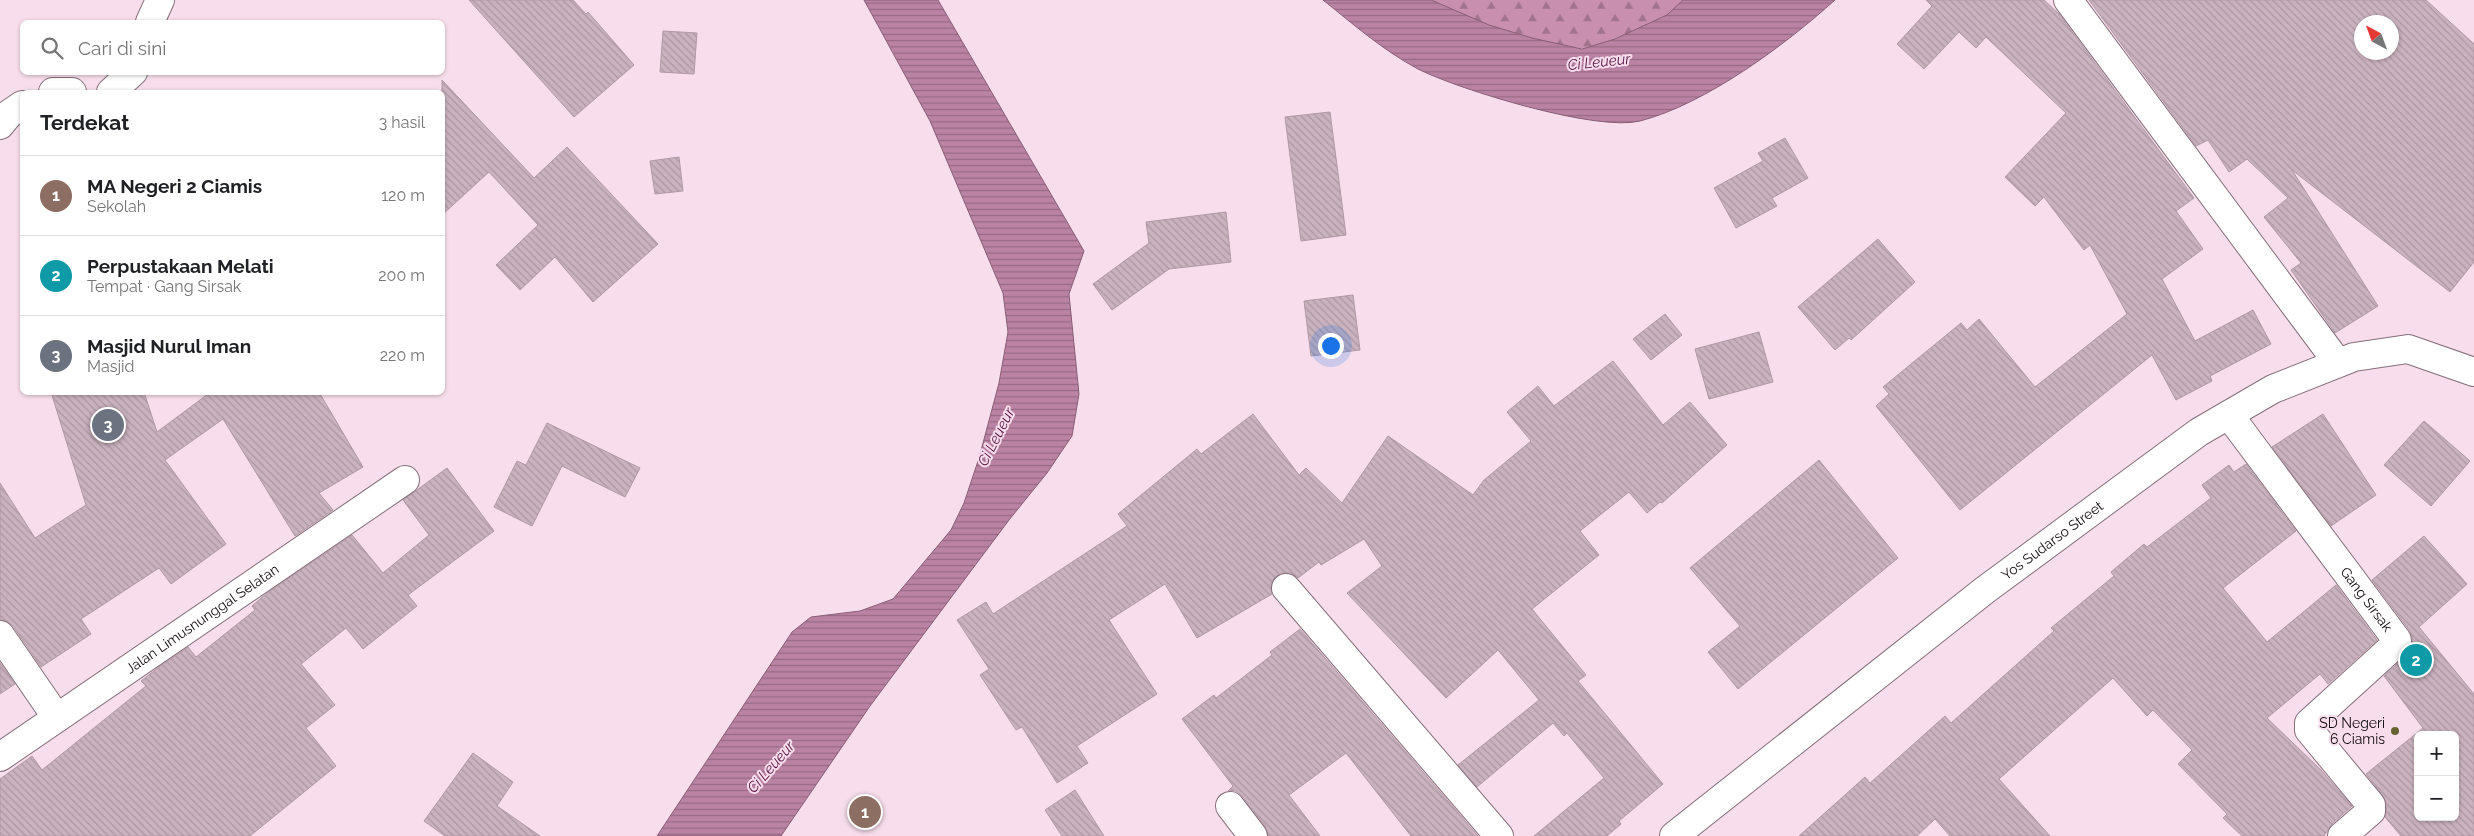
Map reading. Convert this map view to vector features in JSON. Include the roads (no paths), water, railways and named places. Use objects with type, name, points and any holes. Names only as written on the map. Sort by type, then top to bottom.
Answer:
[{"type":"street","points":[[151,20],[160,0]]},
{"type":"street","points":[[2068,0],[2338,363]]},
{"type":"street","points":[[113,90],[130,75]]},
{"type":"street","points":[[0,125],[9,114],[20,106]]},
{"type":"street","name":"Yos Sudarso Street","points":[[1676,835],[1985,590],[2200,432],[2228,415],[2273,390],[2354,357],[2408,349],[2474,372]]},
{"type":"street","name":"Gang Sirsak","points":[[2228,415],[2397,640],[2309,723],[2309,730],[2370,805],[2371,811],[2342,836]]},
{"type":"street","name":"Jalan Limusnunggal Selatan","points":[[0,757],[405,480]]},
{"type":"street","points":[[1286,588],[1499,836]]},
{"type":"street","points":[[0,634],[57,718]]},
{"type":"street","points":[[1230,806],[1253,836]]},
{"type":"water","name":"Ci Leueur","points":[[864,0],[938,0],[1084,251],[1069,294],[1079,394],[1072,436],[1047,473],[1009,520],[870,706],[781,836],[657,836],[792,632],[811,617],[860,611],[893,599],[951,530],[964,503],[979,458],[999,383],[1008,332],[1003,293],[930,121]]},
{"type":"water","name":"Ci Leueur","points":[[1323,0],[1431,0],[1489,25],[1532,38],[1582,49],[1615,39],[1667,15],[1683,0],[1835,0],[1769,54],[1718,87],[1665,113],[1640,121],[1620,123],[1562,115],[1529,107],[1495,98],[1438,78],[1393,54]]},
{"type":"place","name":"Masjid Nurul Iman","points":[[108,425]]},
{"type":"place","name":"Perpustakaan Melati","points":[[2416,660]]},
{"type":"place","name":"SD Negeri 6 Ciamis","points":[[2395,731]]},
{"type":"place","name":"MA Negeri 2 Ciamis","points":[[865,812]]}]
